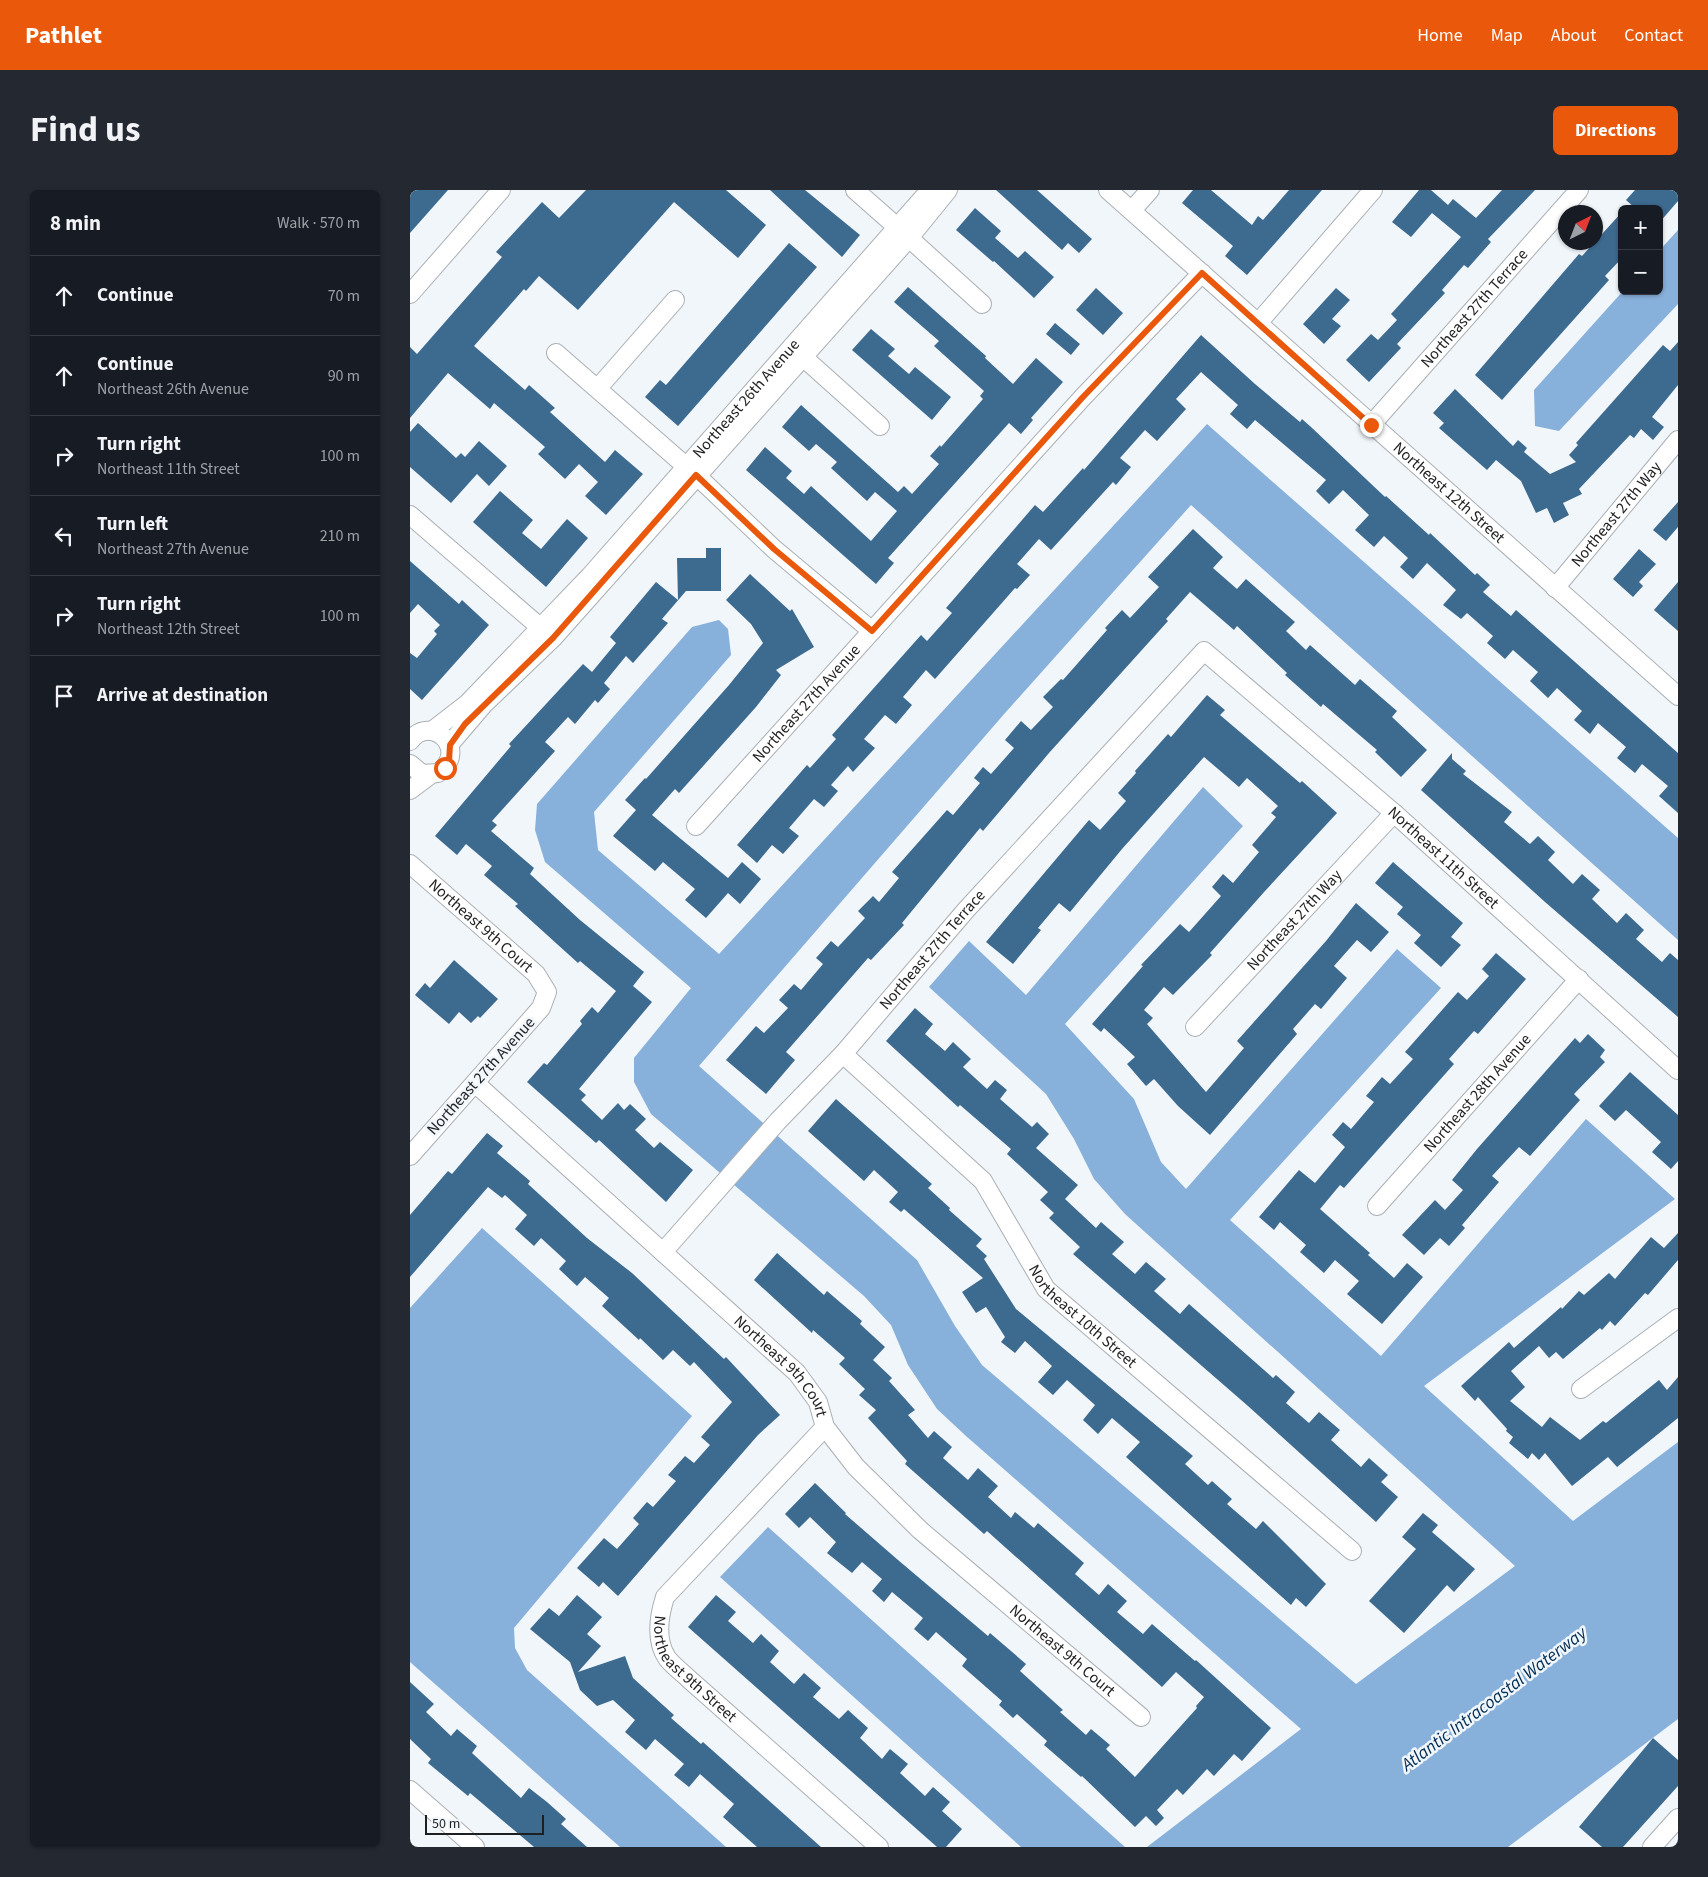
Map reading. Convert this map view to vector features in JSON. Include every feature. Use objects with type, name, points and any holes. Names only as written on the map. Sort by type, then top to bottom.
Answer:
[{"type":"street","points":[[410,294],[501,190]]},
{"type":"street","points":[[855,190],[982,304]]},
{"type":"street","name":"Northeast 26th Avenue","points":[[411,739],[422,732],[432,731],[467,704],[547,633],[590,576],[803,357],[903,232],[930,190]]},
{"type":"street","name":"Northeast 26th Avenue","points":[[691,471],[903,232],[948,190]]},
{"type":"street","name":"Northeast 12th Street","points":[[1108,190],[1678,696]]},
{"type":"street","points":[[1132,210],[1150,190]]},
{"type":"street","points":[[1258,323],[1373,190]]},
{"type":"street","name":"Northeast 27th Terrace","points":[[1371,425],[1579,190]]},
{"type":"street","name":"Northeast 27th Avenue","points":[[696,826],[1083,397],[1202,273]]},
{"type":"street","points":[[598,388],[675,300]]},
{"type":"street","points":[[556,353],[691,471],[774,549],[872,631]]},
{"type":"street","name":"Northeast 26th Avenue","points":[[803,357],[880,426]]},
{"type":"street","name":"Northeast 27th Way","points":[[1555,588],[1678,440]]},
{"type":"street","points":[[410,515],[547,633],[450,745],[449,761],[438,773],[422,774],[410,764]]},
{"type":"street","name":"Northeast 27th Terrace","points":[[663,1252],[778,1121],[843,1054],[966,910],[1204,651]]},
{"type":"street","name":"Northeast 11th Street","points":[[1204,651],[1394,813],[1678,1070]]},
{"type":"street","points":[[432,731],[440,734],[450,745]]},
{"type":"street","points":[[410,790],[430,775]]},
{"type":"street","name":"Northeast 27th Way","points":[[1195,1027],[1394,813]]},
{"type":"street","name":"Northeast 9th Court","points":[[410,864],[536,974],[547,992]]},
{"type":"street","name":"Northeast 28th Avenue","points":[[1377,1206],[1579,979]]},
{"type":"street","name":"Northeast 27th Avenue","points":[[410,1156],[541,1008],[547,992]]},
{"type":"street","name":"Northeast 10th Street","points":[[843,1054],[983,1181],[1046,1290],[1352,1551]]},
{"type":"street","name":"Northeast 9th Court","points":[[475,1083],[797,1373],[818,1402],[825,1427],[856,1467],[920,1530],[1141,1717]]},
{"type":"street","points":[[1581,1389],[1678,1318]]},
{"type":"street","name":"Northeast 9th Street","points":[[825,1427],[665,1598],[659,1615],[660,1636],[667,1658],[879,1847]]},
{"type":"street","points":[[410,1790],[474,1847]]},
{"type":"street","points":[[1652,1847],[1678,1818]]},
{"type":"water","points":[[1678,230],[1678,304],[1559,431],[1535,426],[1534,390],[1619,295],[1663,295],[1663,247]]},
{"type":"water","name":"Atlantic Intracoastal Waterway","points":[[1207,424],[1678,838],[1678,940],[1191,505],[1005,713],[699,1066],[917,1260],[955,1326],[982,1365],[1356,1684],[1515,1566],[1125,1214],[1094,1179],[1074,1139],[1046,1094],[929,987],[969,941],[1026,995],[1203,787],[1243,826],[1065,1024],[1134,1099],[1161,1162],[1186,1189],[1397,949],[1441,988],[1230,1220],[1381,1356],[1586,1119],[1675,1199],[1424,1386],[1573,1521],[1678,1442],[1678,1719],[1508,1847],[1147,1847],[1301,1729],[937,1409],[908,1365],[891,1325],[864,1296],[651,1114],[634,1082],[634,1058],[691,988],[545,862],[535,830],[537,804],[692,627],[719,620],[728,629],[731,655],[594,812],[598,850],[719,954]]},
{"type":"water","points":[[482,1228],[692,1416],[514,1628],[515,1648],[527,1670],[726,1847],[620,1847],[410,1662],[410,1308]]},
{"type":"water","points":[[768,1527],[1125,1847],[1021,1847],[720,1577]]},
{"type":"building","points":[[410,190],[448,190],[410,233]]},
{"type":"building","points":[[586,190],[726,190],[766,225],[738,258],[674,202],[578,310],[539,276],[526,291],[524,289],[474,346],[525,390],[529,385],[555,408],[550,412],[605,462],[615,450],[643,474],[606,515],[585,496],[598,482],[579,464],[565,479],[538,454],[545,447],[494,403],[490,409],[448,373],[410,418],[410,347],[417,354],[502,257],[496,252],[542,202],[559,218]]},
{"type":"building","points":[[770,190],[805,190],[860,235],[842,257]]},
{"type":"building","points":[[996,190],[1037,190],[1092,239],[1079,253],[1068,243],[1062,250]]},
{"type":"building","points":[[1193,190],[1211,190],[1252,225],[1258,216],[1263,220],[1289,190],[1322,190],[1247,275],[1225,256],[1233,246],[1182,203]]},
{"type":"building","points":[[1419,190],[1431,190],[1448,205],[1453,199],[1476,218],[1502,190],[1535,190],[1488,239],[1491,242],[1468,268],[1464,265],[1442,290],[1445,293],[1397,344],[1401,348],[1369,382],[1346,360],[1371,334],[1378,340],[1397,320],[1391,314],[1461,237],[1432,213],[1411,237],[1392,222]]},
{"type":"building","points":[[1635,190],[1678,190],[1678,201],[1663,218],[1663,205],[1632,205],[1626,200]]},
{"type":"building","points":[[975,208],[1001,231],[995,238],[1018,258],[1025,251],[1054,277],[1034,298],[994,261],[956,230]]},
{"type":"building","points":[[1618,216],[1618,262],[1605,276],[1609,280],[1502,400],[1475,375],[1579,254],[1582,256],[1587,250],[1603,250],[1603,233]]},
{"type":"building","points":[[789,243],[817,267],[678,426],[645,397],[660,380],[666,385]]},
{"type":"building","points":[[908,287],[986,356],[985,358],[1013,384],[1036,358],[1063,382],[1031,418],[1033,420],[1021,434],[1009,423],[888,558],[894,563],[876,584],[746,470],[765,447],[792,471],[786,478],[804,494],[811,486],[871,541],[897,511],[875,492],[867,501],[831,468],[837,462],[816,444],[809,451],[782,427],[801,405],[898,492],[904,486],[912,494],[939,464],[930,456],[940,445],[941,447],[983,399],[980,396],[984,391],[934,346],[939,341],[894,302]]},
{"type":"building","points":[[1096,288],[1123,313],[1103,335],[1076,310]]},
{"type":"building","points":[[1336,288],[1350,300],[1332,319],[1341,326],[1324,344],[1303,324]]},
{"type":"building","points":[[1055,323],[1080,344],[1071,355],[1046,334]]},
{"type":"building","points":[[871,329],[895,349],[888,356],[909,374],[915,367],[951,397],[932,420],[852,350]]},
{"type":"building","points":[[1201,335],[1300,422],[1302,419],[1385,497],[1429,535],[1430,533],[1475,575],[1477,573],[1490,585],[1483,592],[1511,616],[1516,610],[1678,753],[1678,813],[1659,796],[1668,786],[1642,764],[1635,773],[1617,758],[1626,747],[1598,723],[1590,734],[1574,720],[1582,711],[1557,688],[1548,698],[1530,681],[1538,672],[1513,650],[1505,659],[1487,643],[1493,636],[1467,613],[1461,619],[1443,605],[1456,590],[1427,563],[1413,579],[1400,567],[1408,558],[1384,536],[1374,547],[1355,530],[1369,515],[1343,490],[1329,504],[1316,491],[1326,480],[1255,420],[1247,429],[1230,414],[1238,405],[1201,372],[1176,399],[1186,409],[1157,441],[1145,430],[1120,458],[1131,467],[1116,485],[1113,482],[1051,550],[1039,539],[1017,564],[1030,575],[1017,589],[1015,588],[935,679],[926,670],[903,697],[912,705],[896,724],[885,715],[864,739],[875,748],[853,772],[848,766],[831,785],[838,791],[824,807],[814,799],[789,828],[799,836],[783,854],[772,845],[757,863],[737,845],[807,765],[810,768],[836,739],[832,735],[921,635],[927,641],[952,613],[946,608],[1035,505],[1043,512],[1083,468],[1084,470]]},
{"type":"building","points":[[1678,342],[1678,385],[1652,417],[1664,427],[1653,440],[1641,429],[1634,438],[1630,435],[1579,489],[1582,494],[1563,503],[1569,515],[1554,523],[1547,508],[1536,513],[1521,481],[1496,460],[1487,470],[1439,428],[1444,423],[1433,413],[1455,389],[1513,446],[1518,440],[1527,448],[1524,452],[1550,474],[1576,462],[1569,455],[1578,445],[1576,443],[1663,345],[1670,351]]},
{"type":"building","points":[[418,423],[456,458],[461,453],[465,457],[479,441],[507,466],[489,486],[477,474],[451,503],[410,467],[410,432]]},
{"type":"building","points":[[500,491],[533,520],[522,533],[541,549],[567,519],[588,538],[546,587],[473,522]]},
{"type":"building","points":[[1678,502],[1678,527],[1666,541],[1653,530]]},
{"type":"building","points":[[1193,529],[1223,557],[1213,568],[1237,589],[1246,579],[1295,622],[1286,631],[1306,650],[1310,645],[1355,685],[1360,679],[1397,711],[1392,717],[1427,750],[1401,777],[1375,752],[1377,750],[1323,704],[1321,707],[1285,675],[1287,673],[1237,626],[1234,630],[1190,592],[1166,619],[1168,621],[1049,753],[983,831],[980,828],[902,923],[904,925],[871,960],[868,958],[786,1052],[795,1060],[766,1094],[726,1060],[756,1026],[764,1033],[788,1008],[779,1000],[794,984],[801,990],[823,964],[816,958],[831,941],[838,947],[865,918],[858,911],[873,896],[879,902],[899,878],[892,872],[947,810],[953,815],[980,783],[974,778],[983,767],[991,774],[1014,748],[1005,740],[1021,721],[1031,730],[1053,707],[1043,697],[1061,679],[1063,680],[1107,630],[1105,628],[1122,610],[1130,618],[1159,587],[1148,577]]},
{"type":"building","points":[[706,548],[721,548],[721,591],[686,591],[662,619],[668,623],[633,663],[626,656],[604,683],[610,689],[598,703],[595,700],[575,724],[568,717],[545,742],[555,751],[492,821],[497,825],[491,831],[534,868],[530,874],[580,920],[644,972],[633,986],[652,1002],[579,1089],[586,1095],[581,1100],[602,1120],[618,1103],[624,1110],[630,1104],[646,1119],[635,1130],[654,1148],[660,1142],[693,1170],[666,1202],[599,1140],[596,1143],[527,1082],[544,1063],[547,1065],[582,1024],[580,1021],[592,1007],[598,1013],[616,991],[580,961],[578,963],[515,906],[518,904],[484,875],[492,866],[466,844],[457,855],[435,836],[511,746],[509,744],[583,664],[592,672],[616,643],[610,637],[656,582],[678,600],[677,558],[706,558]]},
{"type":"building","points":[[1639,549],[1656,564],[1639,582],[1643,586],[1633,597],[1613,579]]},
{"type":"building","points":[[410,561],[459,604],[462,600],[489,625],[422,700],[410,689],[410,653],[417,658],[437,634],[434,631],[440,625],[418,604],[410,613]]},
{"type":"building","points":[[750,574],[790,611],[792,609],[814,647],[776,670],[781,675],[756,707],[679,793],[675,789],[652,815],[728,878],[742,862],[761,879],[740,904],[728,893],[706,918],[685,900],[695,889],[663,862],[655,871],[613,836],[636,810],[625,800],[729,685],[763,643],[751,624],[726,600]]},
{"type":"building","points":[[1678,582],[1678,631],[1654,610]]},
{"type":"building","points":[[1207,695],[1225,710],[1220,715],[1300,783],[1302,781],[1337,813],[1210,953],[1212,955],[1173,995],[1164,987],[1144,1010],[1153,1018],[1147,1024],[1206,1092],[1244,1048],[1237,1041],[1326,941],[1356,903],[1389,932],[1371,952],[1357,940],[1334,966],[1347,978],[1321,1009],[1315,1004],[1293,1029],[1297,1034],[1210,1135],[1178,1106],[1154,1079],[1146,1086],[1127,1064],[1135,1057],[1104,1028],[1101,1032],[1092,1024],[1143,966],[1141,965],[1180,924],[1189,932],[1221,896],[1212,887],[1223,874],[1233,883],[1259,852],[1252,845],[1276,817],[1271,813],[1278,806],[1247,778],[1239,787],[1204,757],[1122,849],[1070,912],[1059,903],[1038,928],[1041,930],[1013,964],[986,942],[1089,820],[1100,830],[1126,801],[1118,793],[1168,734],[1171,737]]},
{"type":"building","points":[[1452,753],[1452,759],[1466,771],[1463,774],[1512,812],[1504,822],[1530,844],[1538,836],[1555,852],[1548,860],[1573,884],[1582,874],[1600,890],[1592,899],[1617,923],[1626,913],[1644,930],[1636,939],[1662,962],[1670,953],[1678,960],[1678,1017],[1545,902],[1421,790]]},
{"type":"building","points":[[1393,862],[1463,923],[1451,937],[1461,945],[1441,967],[1414,943],[1421,935],[1397,914],[1403,907],[1375,883]]},
{"type":"building","points":[[1496,953],[1526,979],[1478,1034],[1474,1031],[1449,1059],[1454,1064],[1344,1188],[1340,1185],[1320,1209],[1370,1253],[1368,1255],[1394,1278],[1407,1263],[1423,1277],[1382,1324],[1347,1294],[1359,1281],[1335,1260],[1324,1273],[1300,1252],[1306,1245],[1280,1222],[1274,1230],[1259,1217],[1299,1170],[1315,1183],[1345,1147],[1332,1135],[1343,1122],[1351,1129],[1374,1102],[1366,1096],[1382,1077],[1390,1084],[1413,1059],[1405,1052],[1458,992],[1467,1000],[1489,976],[1482,969]]},
{"type":"building","points":[[454,960],[498,999],[480,1018],[478,1016],[471,1023],[459,1012],[449,1024],[415,995],[425,983],[430,988]]},
{"type":"building","points":[[915,1008],[933,1024],[925,1034],[945,1051],[953,1042],[971,1059],[963,1067],[987,1089],[995,1080],[1007,1090],[1000,1099],[1032,1127],[1037,1122],[1049,1134],[1036,1148],[1078,1185],[1065,1199],[1096,1228],[1101,1222],[1124,1242],[1112,1254],[1135,1274],[1146,1262],[1166,1279],[1154,1291],[1180,1314],[1189,1304],[1273,1378],[1276,1375],[1295,1392],[1286,1403],[1309,1423],[1319,1412],[1340,1430],[1331,1440],[1361,1467],[1369,1458],[1388,1475],[1381,1482],[1398,1497],[1376,1522],[1248,1406],[1073,1254],[1080,1247],[1049,1218],[1054,1213],[1040,1200],[1048,1192],[1007,1154],[1011,1149],[960,1105],[958,1107],[886,1041]]},
{"type":"building","points":[[1588,1034],[1605,1050],[1600,1057],[1605,1062],[1574,1094],[1580,1100],[1530,1156],[1519,1147],[1492,1176],[1499,1182],[1462,1225],[1465,1228],[1449,1246],[1440,1238],[1424,1255],[1402,1235],[1435,1200],[1445,1210],[1463,1190],[1452,1180],[1477,1149],[1575,1038],[1580,1043]]},
{"type":"building","points":[[1630,1072],[1678,1115],[1678,1161],[1671,1169],[1652,1152],[1661,1142],[1626,1110],[1615,1121],[1599,1106]]},
{"type":"building","points":[[836,1099],[932,1184],[928,1188],[950,1208],[949,1210],[982,1239],[976,1246],[987,1256],[984,1259],[1016,1309],[1193,1456],[1185,1464],[1208,1485],[1212,1481],[1232,1499],[1227,1504],[1256,1529],[1263,1521],[1326,1584],[1306,1607],[1296,1598],[1291,1605],[1126,1457],[1140,1442],[1112,1418],[1098,1434],[1083,1420],[1095,1405],[1067,1380],[1053,1395],[1038,1382],[1052,1366],[1025,1341],[1015,1353],[1001,1342],[1005,1337],[986,1307],[976,1313],[962,1292],[983,1278],[904,1209],[901,1212],[889,1202],[898,1192],[874,1170],[864,1181],[808,1131]]},
{"type":"building","points":[[487,1133],[503,1146],[497,1153],[530,1181],[528,1184],[587,1238],[632,1273],[724,1359],[726,1357],[780,1415],[758,1435],[618,1596],[603,1582],[599,1587],[577,1568],[604,1538],[617,1549],[639,1524],[633,1518],[647,1502],[653,1507],[676,1481],[668,1475],[685,1456],[694,1463],[710,1445],[701,1437],[732,1402],[694,1362],[690,1366],[673,1350],[663,1360],[640,1338],[639,1340],[602,1306],[609,1298],[585,1277],[577,1286],[559,1269],[566,1261],[541,1238],[534,1246],[515,1229],[527,1215],[505,1195],[502,1198],[488,1187],[410,1277],[410,1215],[448,1171],[452,1174]]},
{"type":"building","points":[[1678,1233],[1678,1260],[1648,1295],[1645,1293],[1615,1326],[1610,1321],[1602,1330],[1600,1328],[1563,1359],[1556,1352],[1549,1358],[1539,1346],[1511,1371],[1525,1387],[1510,1401],[1542,1427],[1550,1417],[1580,1440],[1603,1421],[1606,1423],[1659,1380],[1667,1390],[1678,1377],[1678,1418],[1617,1467],[1608,1457],[1572,1486],[1545,1453],[1539,1460],[1532,1453],[1528,1459],[1509,1443],[1513,1437],[1506,1431],[1507,1429],[1478,1397],[1475,1401],[1461,1386],[1509,1342],[1514,1348],[1561,1307],[1562,1309],[1579,1291],[1584,1295],[1609,1273],[1615,1279],[1651,1237],[1664,1248]]},
{"type":"building","points":[[777,1253],[824,1295],[827,1291],[862,1321],[860,1324],[885,1347],[873,1360],[892,1378],[889,1381],[915,1410],[908,1415],[928,1438],[934,1431],[952,1447],[943,1458],[968,1480],[978,1468],[998,1486],[988,1497],[1011,1518],[1015,1512],[1034,1528],[1038,1523],[1084,1563],[1075,1574],[1099,1595],[1108,1584],[1127,1601],[1117,1612],[1143,1634],[1152,1624],[1196,1660],[1271,1728],[1242,1761],[1234,1754],[1214,1776],[1207,1769],[1183,1795],[1177,1789],[1157,1810],[1164,1818],[1156,1826],[1146,1816],[1135,1827],[1082,1776],[1044,1745],[1047,1741],[1017,1714],[1013,1718],[999,1705],[1002,1701],[962,1666],[967,1659],[936,1632],[928,1641],[914,1629],[923,1618],[892,1592],[884,1602],[872,1591],[882,1579],[862,1562],[852,1573],[827,1553],[836,1542],[810,1517],[799,1528],[785,1514],[815,1483],[845,1514],[898,1560],[988,1636],[990,1633],[1026,1664],[1020,1671],[1063,1710],[1060,1712],[1086,1735],[1091,1729],[1110,1745],[1106,1749],[1135,1777],[1197,1708],[1196,1706],[1204,1697],[1176,1672],[1162,1687],[987,1531],[984,1534],[905,1464],[907,1461],[868,1418],[876,1410],[859,1395],[865,1389],[839,1364],[845,1358],[813,1330],[812,1333],[754,1280]]},
{"type":"building","points":[[1423,1513],[1438,1525],[1432,1532],[1475,1569],[1454,1592],[1447,1585],[1404,1633],[1369,1601],[1416,1549],[1402,1537]]},
{"type":"building","points":[[577,1595],[602,1617],[587,1634],[601,1646],[578,1672],[625,1656],[633,1678],[674,1715],[671,1718],[701,1744],[703,1742],[821,1847],[757,1847],[723,1817],[734,1804],[700,1774],[689,1787],[674,1775],[684,1764],[655,1739],[646,1750],[625,1732],[635,1720],[613,1700],[597,1706],[580,1690],[570,1662],[530,1629],[549,1608],[559,1616]]},
{"type":"building","points":[[716,1595],[736,1612],[728,1621],[753,1643],[761,1634],[779,1651],[770,1662],[794,1684],[804,1673],[821,1688],[813,1697],[839,1719],[848,1710],[868,1728],[860,1738],[882,1759],[890,1749],[908,1764],[900,1773],[925,1796],[933,1787],[950,1802],[942,1811],[962,1829],[946,1847],[937,1847],[688,1627]]},
{"type":"building","points":[[410,1682],[434,1704],[426,1712],[451,1736],[457,1729],[477,1746],[472,1753],[521,1798],[529,1788],[547,1802],[566,1819],[561,1824],[587,1847],[534,1847],[470,1793],[468,1796],[428,1763],[431,1759],[410,1739]]},
{"type":"building","points":[[1653,1738],[1678,1760],[1678,1786],[1623,1847],[1602,1847],[1579,1827]]},
{"type":"route","points":[[445,768],[451,753],[450,745],[465,724],[553,638],[696,475],[774,549],[872,631],[1083,397],[1202,273],[1371,425]]}]
